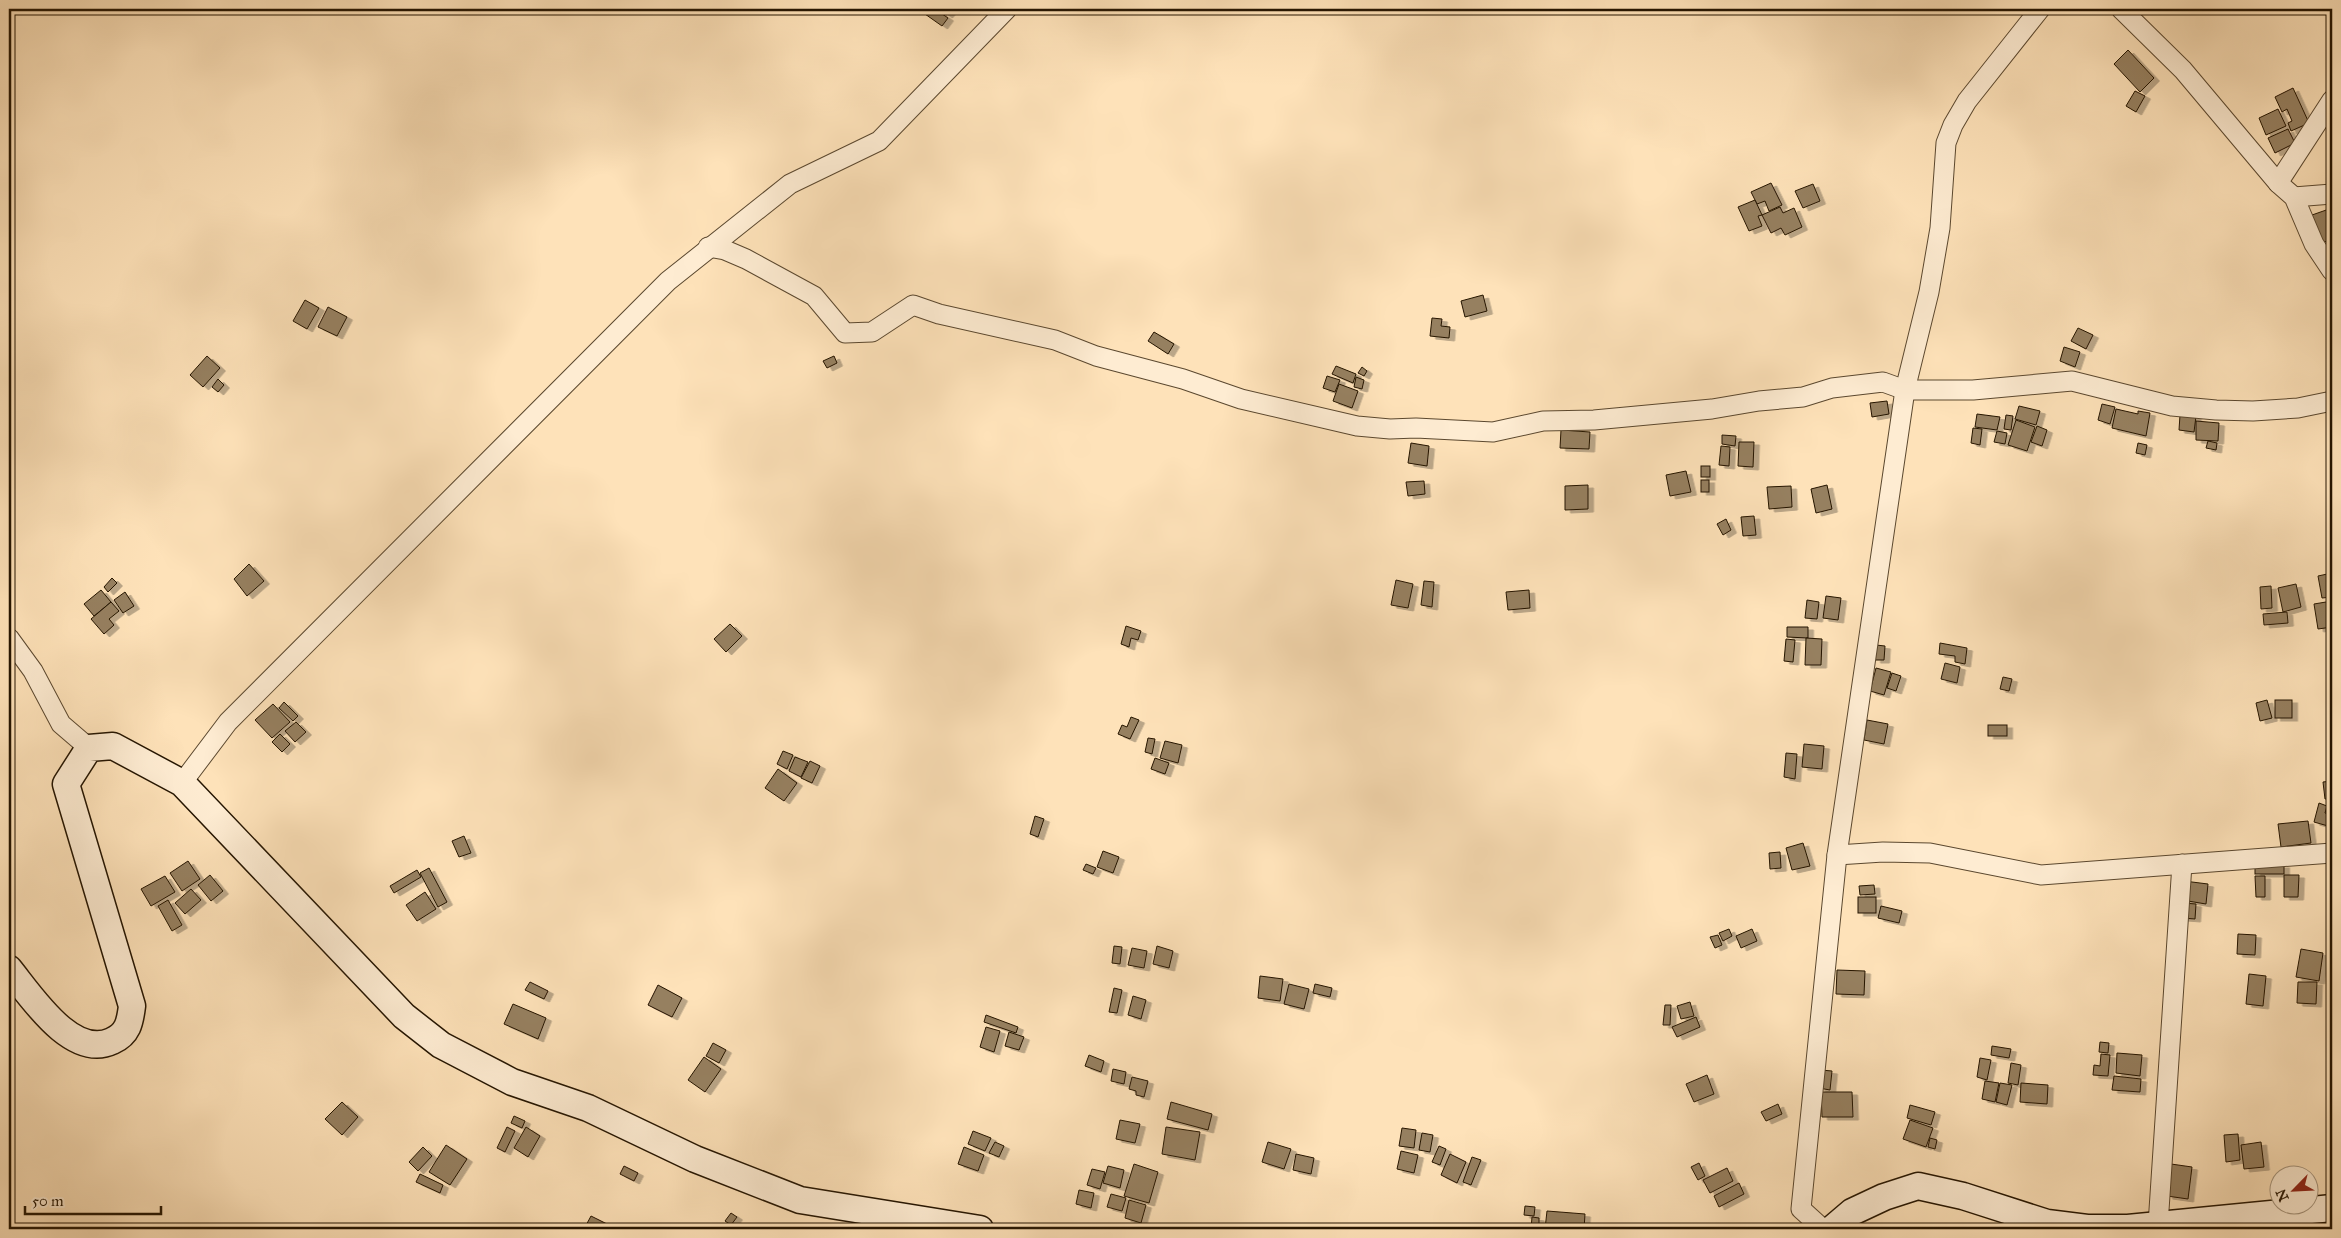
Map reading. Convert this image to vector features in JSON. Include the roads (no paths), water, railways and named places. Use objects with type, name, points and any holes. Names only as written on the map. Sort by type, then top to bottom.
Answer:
[{"type":"main road","points":[[9,970],[49,1018],[73,1038],[93,1046],[104,1045],[119,1038],[129,1026],[132,1006],[66,784],[89,748],[113,746],[182,783],[404,1016],[441,1045],[512,1082],[588,1108],[695,1159],[800,1200],[980,1229]]},
{"type":"main road","points":[[1832,1229],[1852,1212],[1884,1197],[1918,1186],[1963,1196],[2048,1223],[2086,1228],[2128,1228],[2332,1208]]},
{"type":"street","points":[[182,783],[228,722],[668,282],[708,247],[790,184],[879,141],[1007,9]]},
{"type":"street","points":[[1823,1229],[1801,1208],[1837,855],[1905,390],[1929,292],[1940,228],[1946,143],[1953,125],[1967,101],[2040,9]]},
{"type":"street","points":[[2121,9],[2183,70],[2278,183],[2294,198],[2314,244],[2332,271]]},
{"type":"street","points":[[2278,183],[2332,100]]},
{"type":"street","points":[[2294,198],[2332,194]]},
{"type":"street","points":[[708,247],[725,250],[746,259],[814,296],[845,333],[872,332],[913,305],[939,314],[1055,340],[1096,356],[1183,379],[1241,399],[1357,426],[1493,432],[1543,421],[1594,420],[1712,409],[1759,400],[1803,397],[1832,388],[1883,382],[1905,390],[1974,390],[2072,381],[2172,406],[2216,410],[2253,411],[2298,408],[2332,400]]},
{"type":"street","points":[[9,638],[33,671],[62,724],[89,748]]},
{"type":"street","points":[[1837,855],[1883,852],[1930,853],[2041,875],[2332,853]]},
{"type":"street","points":[[2158,1225],[2182,864]]}]
